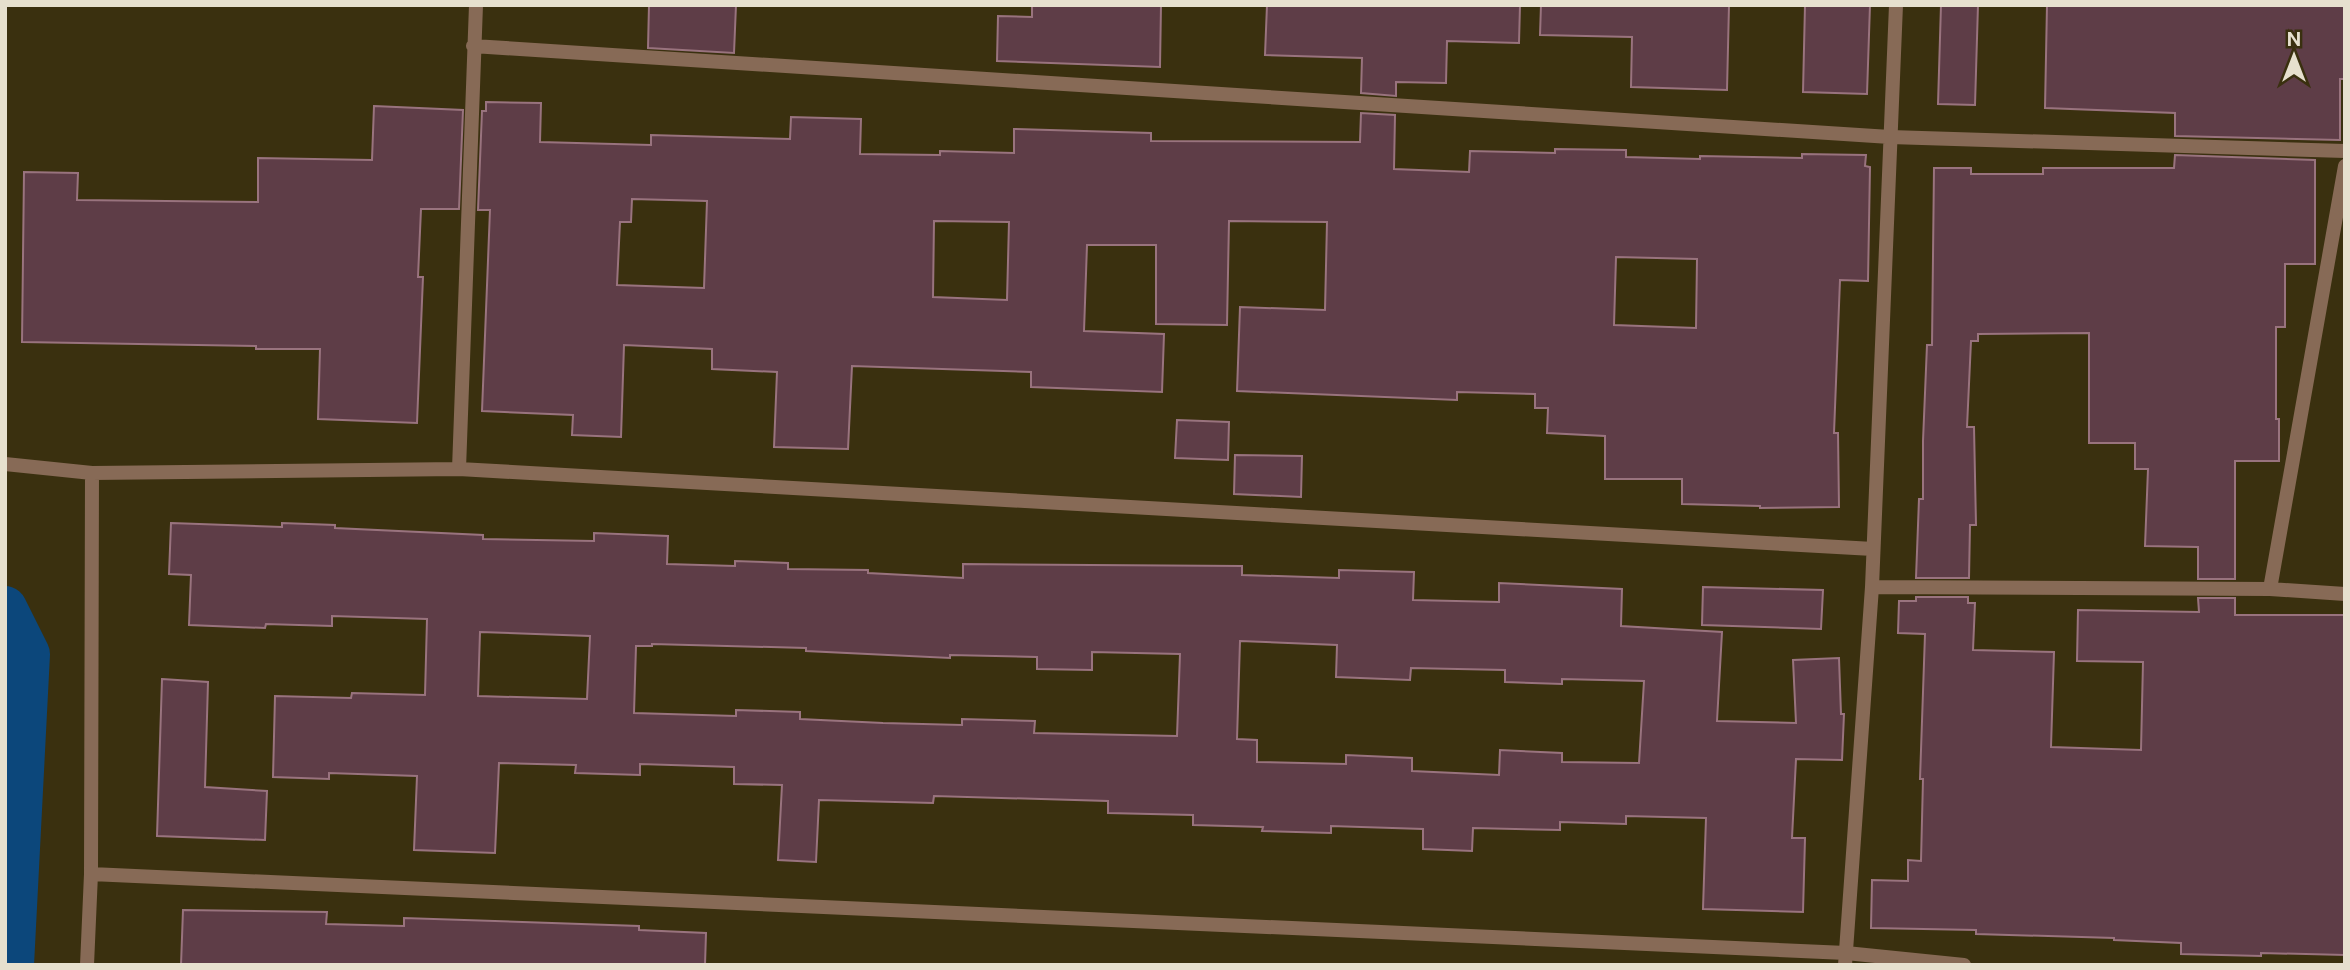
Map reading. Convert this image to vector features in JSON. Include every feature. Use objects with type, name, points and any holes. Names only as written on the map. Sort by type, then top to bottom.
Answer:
[{"type":"street","points":[[459,469],[476,5]]},
{"type":"street","points":[[1845,959],[1872,587],[1896,5]]},
{"type":"street","points":[[473,46],[1890,137],[2345,151]]},
{"type":"street","points":[[2270,589],[2345,166]]},
{"type":"street","points":[[5,464],[92,473],[459,469],[1873,549]]},
{"type":"street","points":[[87,965],[91,874],[92,473]]},
{"type":"street","points":[[1872,587],[2270,589],[2345,594]]},
{"type":"street","points":[[91,874],[1964,965]]},
{"type":"building","points":[[649,5],[736,5],[734,53],[648,48]]},
{"type":"building","points":[[1032,5],[1161,5],[1160,67],[997,61],[998,16],[1032,17]]},
{"type":"building","points":[[1267,5],[1520,5],[1519,43],[1447,41],[1446,83],[1396,82],[1396,96],[1361,93],[1362,58],[1265,55]]},
{"type":"building","points":[[1541,5],[1729,5],[1727,90],[1631,87],[1632,37],[1540,35]]},
{"type":"building","points":[[1805,5],[1870,5],[1867,94],[1803,92]]},
{"type":"building","points":[[1941,5],[1978,5],[1975,105],[1938,104]]},
{"type":"building","points":[[2047,5],[2345,5],[2345,79],[2340,79],[2340,140],[2175,136],[2175,113],[2045,108]]},
{"type":"building","points":[[486,102],[541,103],[540,142],[651,145],[651,135],[790,139],[791,117],[861,119],[860,154],[940,155],[940,151],[1014,153],[1014,129],[1151,133],[1151,141],[1360,142],[1361,113],[1395,115],[1394,169],[1469,172],[1470,151],[1555,153],[1555,149],[1626,150],[1626,157],[1700,159],[1700,156],[1802,158],[1802,154],[1866,155],[1865,166],[1870,167],[1868,281],[1840,280],[1834,433],[1838,433],[1839,507],[1760,508],[1682,504],[1682,479],[1605,479],[1605,436],[1547,433],[1548,408],[1535,408],[1535,394],[1457,392],[1457,400],[1237,391],[1240,307],[1325,310],[1327,222],[1229,221],[1227,325],[1156,324],[1156,245],[1087,245],[1084,331],[1164,334],[1162,392],[1031,387],[1031,372],[852,366],[848,449],[774,447],[777,372],[712,369],[712,349],[624,345],[621,437],[572,435],[573,415],[482,411],[490,210],[478,210],[482,111],[486,111]],"holes":[[[632,199],[707,201],[704,288],[617,285],[620,222],[631,222]],[[934,221],[1009,222],[1007,300],[933,297]],[[1616,257],[1697,259],[1696,328],[1614,325]]]},
{"type":"building","points":[[374,106],[463,110],[459,209],[421,209],[418,277],[423,277],[417,423],[318,419],[320,349],[22,342],[24,172],[78,173],[77,200],[258,202],[258,158],[372,160]]},
{"type":"building","points":[[2175,155],[2315,160],[2315,264],[2285,264],[2285,327],[2276,327],[2279,461],[2235,461],[2235,579],[2198,579],[2198,547],[2145,546],[2148,469],[2135,469],[2135,443],[2089,443],[2089,333],[1978,334],[1978,341],[1971,341],[1967,427],[1974,427],[1976,525],[1970,525],[1969,578],[1916,578],[1919,499],[1923,499],[1927,345],[1932,345],[1934,168],[1971,168],[1971,174],[2043,174],[2043,168],[2174,168]]},
{"type":"building","points":[[1177,420],[1229,422],[1228,460],[1175,458]]},
{"type":"building","points":[[1235,455],[1302,456],[1301,497],[1234,494]]},
{"type":"building","points":[[171,523],[282,527],[282,523],[483,535],[483,539],[594,541],[594,533],[668,536],[667,564],[735,566],[735,561],[788,563],[788,569],[868,570],[868,573],[963,578],[963,564],[1242,566],[1242,575],[1339,578],[1339,570],[1414,572],[1413,600],[1499,602],[1499,583],[1622,589],[1621,626],[1722,632],[1717,721],[1796,723],[1793,660],[1839,658],[1841,714],[1844,714],[1842,760],[1796,759],[1792,838],[1805,838],[1803,912],[1703,909],[1706,818],[1626,816],[1626,824],[1560,822],[1560,830],[1473,828],[1472,851],[1423,849],[1423,829],[1331,826],[1331,833],[1193,825],[1193,815],[1108,813],[1108,801],[934,796],[933,803],[819,800],[816,862],[778,860],[782,785],[734,784],[734,767],[640,764],[640,775],[575,773],[576,765],[499,763],[495,853],[414,850],[417,776],[329,773],[329,779],[273,777],[275,696],[351,698],[352,693],[425,695],[427,619],[332,616],[332,626],[266,624],[265,628],[189,625],[191,575],[169,574]],"holes":[[[480,632],[590,636],[587,699],[478,696]],[[1240,641],[1337,645],[1336,677],[1410,680],[1411,668],[1505,670],[1505,682],[1562,684],[1562,679],[1644,681],[1639,763],[1562,762],[1562,753],[1500,750],[1499,775],[1412,771],[1412,758],[1346,755],[1346,764],[1257,762],[1257,740],[1237,739]],[[636,646],[806,648],[806,651],[950,658],[950,655],[1037,657],[1037,669],[1092,670],[1092,652],[1180,654],[1177,736],[1034,733],[1035,721],[962,719],[962,725],[800,719],[800,712],[736,710],[736,716],[634,713]]]},
{"type":"building","points":[[1703,587],[1823,590],[1821,629],[1702,625]]},
{"type":"building","points":[[1916,597],[1968,597],[1968,603],[1975,603],[1973,650],[2054,652],[2051,747],[2141,750],[2143,662],[2077,661],[2078,610],[2199,612],[2198,598],[2235,598],[2235,615],[2345,615],[2345,955],[2181,954],[2181,943],[1976,934],[1976,930],[1871,928],[1872,880],[1908,881],[1908,860],[1921,861],[1923,779],[1920,779],[1925,634],[1898,633],[1899,601],[1916,601]]},
{"type":"building","points":[[162,679],[208,682],[205,787],[267,791],[265,840],[157,836]]},
{"type":"building","points":[[183,910],[327,912],[326,924],[404,926],[404,918],[639,926],[639,930],[706,933],[705,965],[181,965]]},
{"type":"waterway","points":[[5,608],[28,654],[12,965]]}]
